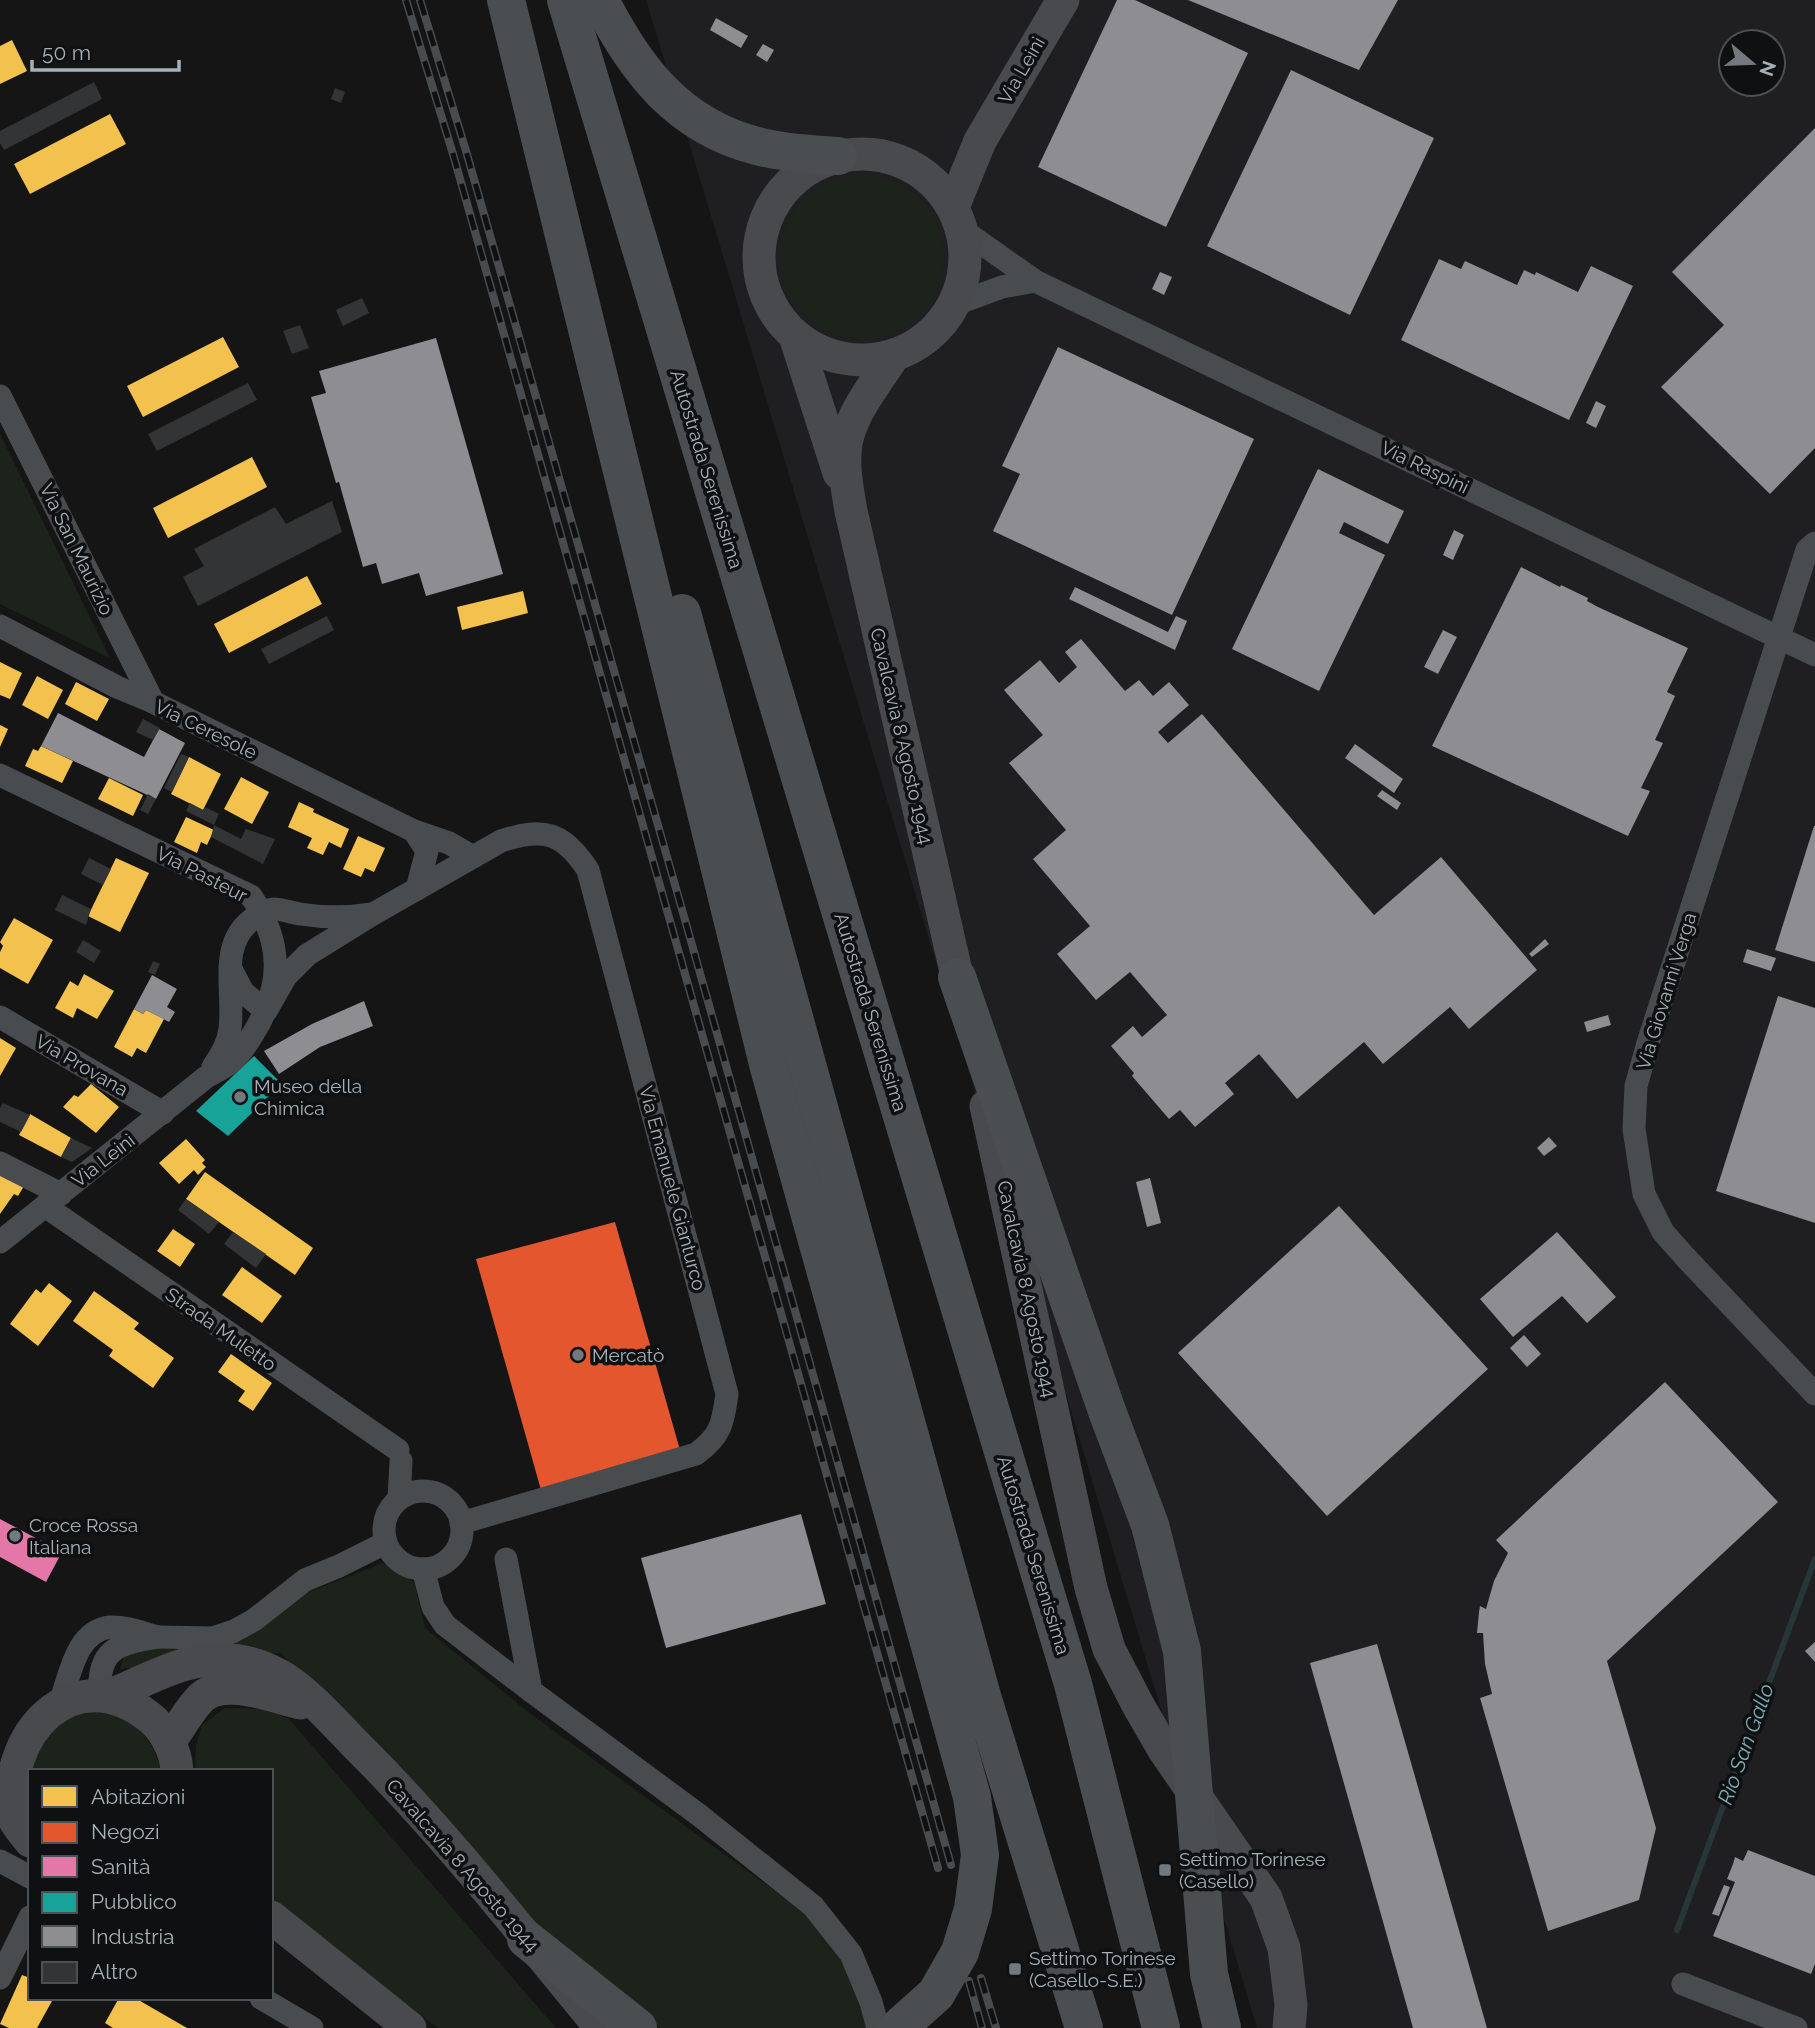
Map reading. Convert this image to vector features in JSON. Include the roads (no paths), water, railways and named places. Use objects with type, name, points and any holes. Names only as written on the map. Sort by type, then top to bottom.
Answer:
[{"type":"highway","points":[[506,0],[769,1068],[972,1797],[980,1855],[973,1909],[960,1951],[936,1994],[898,2028]]},
{"type":"highway","points":[[513,0],[982,1696],[1084,2028]]},
{"type":"highway","name":"Autostrada Serenissima","points":[[566,0],[1073,1684],[1161,2028]]},
{"type":"highway","points":[[600,0],[629,53],[657,88],[692,119],[757,146],[838,156]]},
{"type":"highway","points":[[957,977],[1107,1411],[1150,1525],[1182,1651],[1209,1974],[1222,2028]]},
{"type":"highway","points":[[526,1939],[638,2028]]},
{"type":"main road","name":"Via Leinì","points":[[957,218],[980,141],[1063,0]]},
{"type":"main road","name":"Via Leinì","points":[[910,165],[937,163],[953,158],[980,141]]},
{"type":"main road","points":[[862,153],[887,156],[910,165],[934,183],[957,218],[965,255],[962,281],[953,305],[938,327],[918,344],[894,355],[859,360],[825,354],[795,335],[774,311],[762,281],[759,249],[767,218],[783,190],[808,169],[838,156],[862,153]]},
{"type":"main road","name":"Cavalcavia 8 Agosto 1944","points":[[795,335],[851,511]]},
{"type":"main road","name":"Cavalcavia 8 Agosto 1944","points":[[894,355],[871,390],[847,436],[845,473],[851,511],[1004,1182],[1091,1588],[1109,1649],[1138,1705],[1164,1749],[1266,1898],[1284,1948],[1291,2005],[1289,2028]]},
{"type":"main road","name":"Cavalcavia 8 Agosto 1944","points":[[104,1695],[180,1664],[234,1660],[261,1667],[280,1676],[320,1708],[408,1797],[601,2028]]},
{"type":"main road","name":"Cavalcavia 8 Agosto 1944","points":[[173,1756],[189,1712],[203,1695],[222,1689],[258,1691],[320,1708]]},
{"type":"main road","points":[[15,1825],[7,1797],[5,1755],[23,1729],[40,1712],[61,1700],[84,1694],[104,1695],[133,1705],[154,1721],[173,1756]]},
{"type":"main road","points":[[273,1919],[410,2028]]},
{"type":"main road","points":[[273,1947],[373,2028]]},
{"type":"street","name":"Via Raspini","points":[[957,218],[1035,281],[1815,655]]},
{"type":"street","points":[[953,305],[1002,287],[1035,281]]},
{"type":"street","name":"Via San Maurizio","points":[[0,396],[153,702]]},
{"type":"street","name":"Via Giovanni Verga","points":[[1815,543],[1807,550],[1648,1044],[1636,1086],[1634,1129],[1644,1194],[1663,1232],[1815,1394]]},
{"type":"street","name":"Via Ceresole","points":[[0,626],[117,687],[153,702],[414,831],[449,843],[473,857]]},
{"type":"street","name":"Via Pasteur","points":[[0,775],[251,895],[263,912],[270,931],[275,968],[275,984],[266,1011],[239,1053],[229,1063],[205,1078]]},
{"type":"street","points":[[230,967],[243,992],[266,1011],[286,976],[298,962],[316,948],[417,889],[427,851],[414,831]]},
{"type":"street","name":"Via Emanuele Gianturco","points":[[417,889],[501,841],[523,834],[559,838],[576,852],[588,870],[727,1394],[723,1422],[712,1443],[696,1454],[461,1523]]},
{"type":"street","points":[[205,1078],[227,1044],[233,950],[239,933],[249,922],[263,912],[274,909],[311,916],[347,918],[373,914]]},
{"type":"street","name":"Via Provana","points":[[0,1017],[163,1113]]},
{"type":"street","name":"Via Leinì","points":[[0,1242],[205,1078]]},
{"type":"street","name":"Strada Muletto","points":[[0,1163],[279,1369],[398,1450]]},
{"type":"street","points":[[429,1491],[450,1502],[461,1523],[461,1534],[453,1555],[444,1563],[423,1569],[400,1562],[391,1553],[383,1531],[385,1518],[391,1507],[408,1495],[429,1491]]},
{"type":"street","points":[[61,1700],[80,1647],[94,1633],[109,1627],[158,1637],[213,1638],[254,1620],[305,1580],[340,1566],[386,1542]]},
{"type":"street","points":[[506,1559],[531,1691]]},
{"type":"street","points":[[423,1569],[433,1607],[446,1625],[699,1815],[813,1906],[851,1954],[871,2002],[878,2028]]},
{"type":"street","points":[[104,1695],[98,1675],[104,1660],[113,1649],[125,1643],[158,1637]]},
{"type":"street","points":[[0,1861],[28,1876]]},
{"type":"street","points":[[0,1978],[7,1947],[28,1920]]},
{"type":"street","points":[[1683,1984],[1796,2028]]},
{"type":"street","points":[[264,2000],[312,2028]]},
{"type":"waterway","name":"Rio San Gallo","points":[[1677,1930],[1815,1559]]},
{"type":"railway","points":[[406,0],[453,154],[938,1868]]},
{"type":"railway","points":[[420,0],[466,151],[687,927],[951,1865]]},
{"type":"railway","points":[[981,1978],[996,2028]]},
{"type":"railway","points":[[969,1981],[982,2028]]},
{"type":"place","name":"Museo della Chimica","points":[[240,1097]]},
{"type":"place","name":"Mercatò","points":[[578,1355]]},
{"type":"place","name":"Croce Rossa Italiana","points":[[15,1536]]},
{"type":"place","name":"Settimo Torinese (Casello)","points":[[1165,1870]]},
{"type":"place","name":"Settimo Torinese (Casello-S.E.)","points":[[1015,1969]]}]
